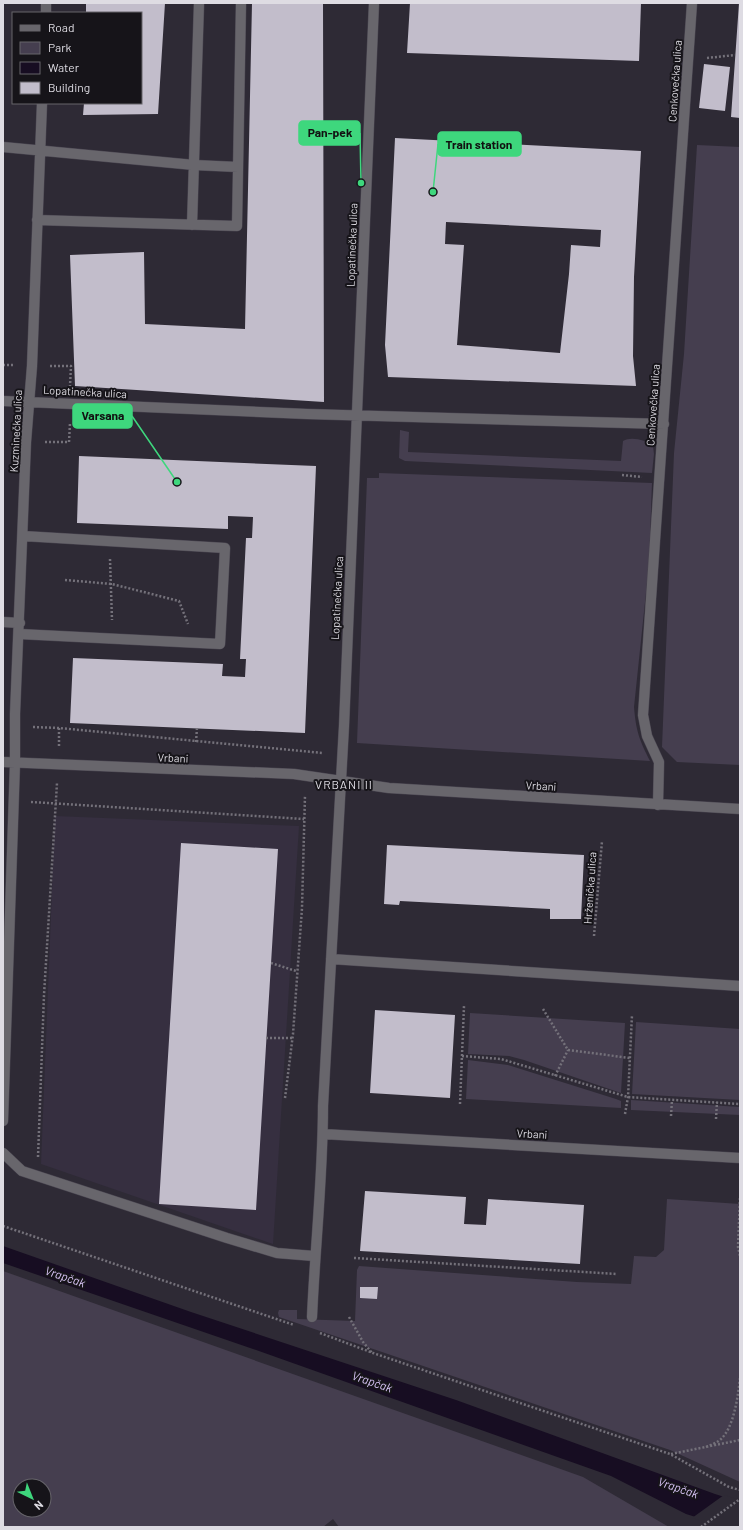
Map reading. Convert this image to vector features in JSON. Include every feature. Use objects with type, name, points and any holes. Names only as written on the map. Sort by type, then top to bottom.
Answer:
[{"type":"street","points":[[192,225],[199,3]]},
{"type":"street","points":[[37,220],[237,226],[242,3]]},
{"type":"street","name":"Lopatinečka ulica","points":[[341,782],[374,3]]},
{"type":"street","name":"Cenkovečka ulica","points":[[658,805],[659,762],[647,736],[644,715],[692,3]]},
{"type":"street","name":"Kuzminečka ulica","points":[[3,1121],[15,763],[15,714],[29,401],[32,366],[42,104]]},
{"type":"street","points":[[3,147],[194,165],[238,167]]},
{"type":"street","name":"Lopatinečka ulica","points":[[3,401],[357,415],[664,424]]},
{"type":"street","points":[[19,634],[220,644],[225,548],[23,536]]},
{"type":"street","points":[[3,622],[20,623]]},
{"type":"street","name":"Vrbani","points":[[3,762],[306,775],[341,782],[389,788],[740,810]]},
{"type":"street","points":[[312,1317],[314,1256],[323,1134],[323,1106],[341,782]]},
{"type":"street","points":[[331,959],[740,986]]},
{"type":"street","name":"Vrbani","points":[[323,1134],[740,1158]]},
{"type":"street","points":[[3,1154],[22,1171],[227,1238],[278,1253],[314,1256]]},
{"type":"path","points":[[689,60],[735,55]]},
{"type":"path","points":[[109,541],[112,584],[112,639]]},
{"type":"path","points":[[65,580],[112,584],[179,601],[194,642]]},
{"type":"path","points":[[59,728],[342,755]]},
{"type":"path","points":[[196,742],[197,728]]},
{"type":"path","points":[[285,1098],[292,1038],[302,908],[306,775]]},
{"type":"path","points":[[38,1176],[44,995],[56,803],[304,819]]},
{"type":"path","name":"Hrženička ulica","points":[[594,936],[602,841]]},
{"type":"path","points":[[271,963],[296,971]]},
{"type":"path","points":[[460,1104],[464,1006]]},
{"type":"path","points":[[543,1009],[568,1050]]},
{"type":"path","points":[[625,1114],[628,1098],[632,1015]]},
{"type":"path","points":[[266,1038],[292,1038]]},
{"type":"path","points":[[556,1076],[568,1050]]},
{"type":"path","points":[[568,1050],[630,1058]]},
{"type":"path","points":[[462,1056],[501,1059],[628,1098],[740,1104]]},
{"type":"path","points":[[671,1116],[672,1100]]},
{"type":"path","points":[[716,1119],[717,1102]]},
{"type":"path","points":[[740,1198],[738,1247],[740,1256]]},
{"type":"path","points":[[3,1226],[295,1325]]},
{"type":"path","points":[[354,1258],[616,1274]]},
{"type":"path","points":[[349,1317],[363,1342],[373,1353]]},
{"type":"path","points":[[317,1332],[373,1353],[670,1454],[729,1486],[740,1490]]},
{"type":"path","points":[[706,1447],[721,1439],[729,1427],[737,1406],[740,1378]]},
{"type":"path","points":[[670,1454],[740,1440]]},
{"type":"path","points":[[701,1527],[740,1499]]},
{"type":"shaded area","points":[[55,816],[299,826],[273,1244],[41,1164]]},
{"type":"green space","points":[[697,145],[740,147],[740,765],[677,762],[662,747],[674,453],[684,354]]},
{"type":"green space","points":[[400,430],[409,432],[408,452],[621,461],[623,441],[638,439],[653,446],[654,454],[652,473],[405,461],[399,458]]},
{"type":"green space","points":[[379,473],[652,483],[649,564],[634,707],[639,735],[650,761],[357,743],[367,478],[379,478]]},
{"type":"green space","points":[[470,1013],[625,1023],[621,1093],[509,1056],[468,1054]]},
{"type":"green space","points":[[636,1022],[740,1029],[740,1100],[632,1094]]},
{"type":"green space","points":[[468,1060],[508,1065],[616,1099],[621,1101],[621,1108],[466,1099]]},
{"type":"green space","points":[[631,1100],[740,1107],[740,1115],[631,1110]]},
{"type":"green space","points":[[667,1199],[740,1204],[740,1482],[670,1450],[279,1317],[279,1310],[297,1310],[297,1319],[355,1321],[357,1270],[359,1266],[577,1282],[631,1284],[634,1256],[656,1257],[664,1250]]},
{"type":"green space","points":[[3,1271],[583,1477],[669,1527],[339,1527],[333,1519],[323,1527],[3,1527]]},
{"type":"water","name":"Vrapčak","points":[[3,1246],[191,1312],[456,1400],[740,1502],[740,1527],[728,1527],[686,1514],[611,1476],[253,1349],[3,1263]]},
{"type":"pier","points":[[724,1495],[740,1500],[740,1527],[721,1527],[692,1518]]},
{"type":"building","points":[[86,3],[165,3],[158,114],[83,115],[84,104],[142,104],[142,12],[86,12]]},
{"type":"building","points":[[252,3],[323,3],[324,402],[75,386],[70,255],[144,252],[145,324],[245,329]]},
{"type":"building","points":[[410,3],[641,3],[639,61],[407,53]]},
{"type":"building","points":[[740,3],[740,118],[731,117]]},
{"type":"building","points":[[704,64],[730,67],[725,111],[699,108]]},
{"type":"building","points":[[395,138],[641,151],[634,277],[633,356],[636,386],[388,377],[385,345]],"holes":[[[446,222],[601,230],[600,247],[571,245],[560,353],[457,345],[464,245],[445,244]]]},
{"type":"building","points":[[79,456],[316,466],[305,733],[70,723],[73,658],[223,664],[222,676],[245,677],[246,659],[240,659],[246,538],[252,538],[253,517],[228,516],[228,529],[77,523]]},
{"type":"building","points":[[181,843],[278,849],[256,1210],[159,1204]]},
{"type":"building","points":[[387,845],[584,855],[581,919],[550,919],[550,909],[400,901],[399,905],[384,904]]},
{"type":"building","points":[[375,1010],[455,1015],[450,1098],[370,1093]]},
{"type":"building","points":[[365,1191],[466,1197],[464,1224],[486,1225],[488,1199],[584,1205],[580,1264],[360,1251]]},
{"type":"building","points":[[360,1287],[378,1287],[377,1299],[360,1298]]},
{"type":"place","name":"Pan-pek","points":[[361,183]]},
{"type":"place","name":"Train station","points":[[433,192]]},
{"type":"place","name":"Varsana","points":[[177,482]]},
{"type":"district","name":"VRBANI II","points":[[344,785]]}]
